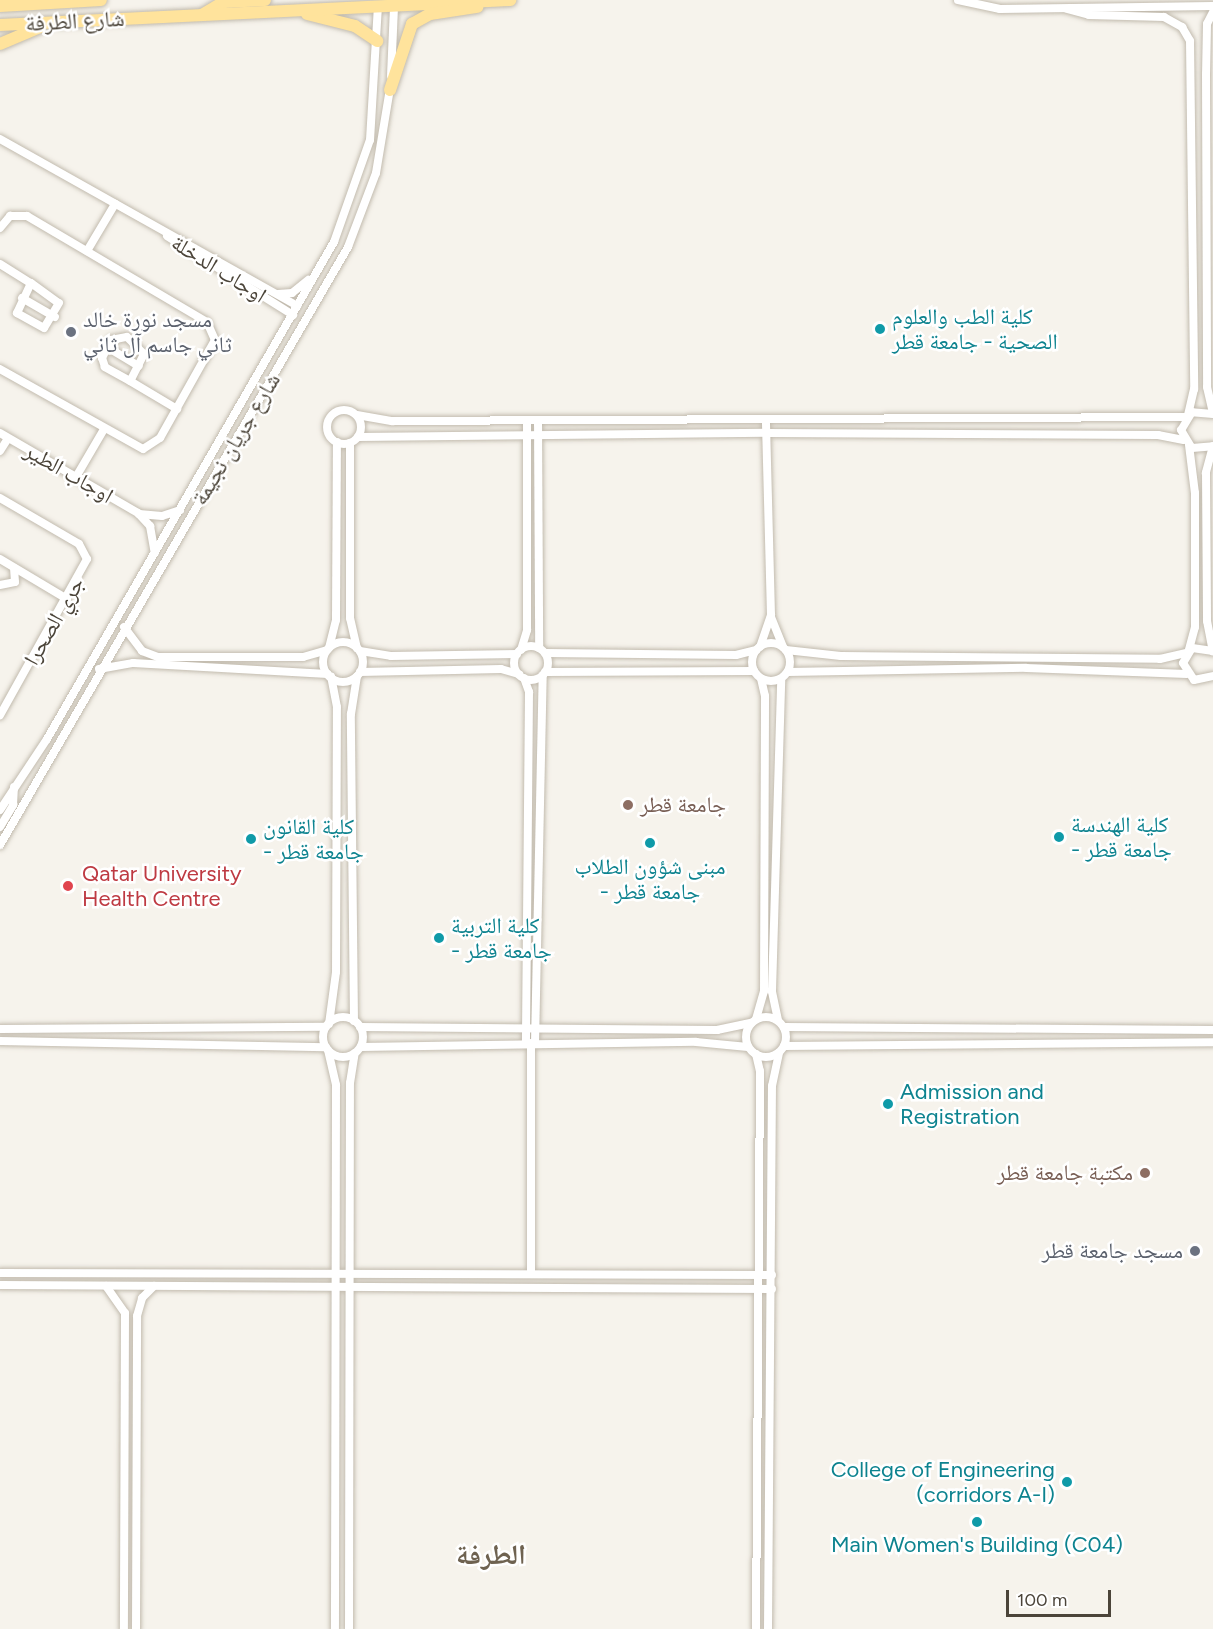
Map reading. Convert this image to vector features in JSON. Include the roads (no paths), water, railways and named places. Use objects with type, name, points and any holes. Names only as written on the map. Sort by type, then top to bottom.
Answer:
[{"type":"main road","name":"شارع الطرفة","points":[[0,6],[101,0]]},
{"type":"main road","points":[[201,15],[224,2],[265,0]]},
{"type":"main road","name":"شارع الطرفة","points":[[0,25],[385,4],[510,0]]},
{"type":"main road","points":[[390,90],[412,24],[486,2]]},
{"type":"main road","points":[[291,10],[355,26],[377,41]]},
{"type":"main road","points":[[0,44],[55,21]]},
{"type":"street","points":[[958,0],[985,9],[1213,6]]},
{"type":"street","name":"شارع جريان نجيمة","points":[[0,810],[155,553],[334,242],[370,140],[377,41],[385,4]]},
{"type":"street","name":"شارع جريان نجيمة","points":[[0,845],[99,669],[354,236],[376,173],[390,90],[385,4]]},
{"type":"street","points":[[1067,9],[1169,19],[1188,36],[1192,56],[1194,390],[1187,416],[1186,443],[1195,468],[1195,627],[1188,652],[1187,674]]},
{"type":"street","points":[[1213,12],[1207,56],[1206,90],[1207,387],[1213,414]]},
{"type":"street","points":[[1192,56],[1207,56]]},
{"type":"street","points":[[1193,88],[1206,90]]},
{"type":"street","points":[[1193,133],[1207,133]]},
{"type":"street","name":"اوجاب الدخلة","points":[[0,139],[297,306]]},
{"type":"street","points":[[1193,160],[1207,159]]},
{"type":"street","points":[[87,251],[114,204]]},
{"type":"street","points":[[0,228],[10,216],[24,215],[213,328],[213,348],[177,409],[147,448],[104,429],[0,369]]},
{"type":"street","name":"اوجاب الدخلة","points":[[146,221],[293,315]]},
{"type":"street","points":[[274,293],[301,288],[334,242]]},
{"type":"street","points":[[0,264],[32,283],[58,300],[55,317],[44,328],[29,324],[18,313],[22,298],[32,283]]},
{"type":"street","points":[[22,298],[55,317]]},
{"type":"street","points":[[130,381],[144,354],[138,344],[120,336],[107,347],[103,364],[130,381],[177,409]]},
{"type":"street","points":[[107,347],[139,366]]},
{"type":"street","points":[[1213,414],[1201,410],[1187,416],[392,421],[357,415],[345,410],[330,417],[328,433],[337,442],[350,443],[358,437],[527,433],[1158,435],[1201,450],[1213,446],[1206,496],[1207,621],[1213,651]]},
{"type":"street","points":[[357,415],[358,437]]},
{"type":"street","points":[[766,419],[771,615],[785,649],[788,672]]},
{"type":"street","points":[[902,434],[904,419]]},
{"type":"street","points":[[527,420],[527,585],[519,652],[521,676],[529,696],[526,1029],[531,1043]]},
{"type":"street","points":[[536,1287],[530,1274],[531,1043],[536,1029],[537,861],[544,674],[537,584],[538,420]]},
{"type":"street","points":[[76,477],[104,429]]},
{"type":"street","name":"اوجاب الطير","points":[[0,433],[138,513],[150,526],[155,553]]},
{"type":"street","points":[[0,451],[8,438]]},
{"type":"street","points":[[335,1629],[336,1085],[327,1048],[327,1025],[336,972],[337,706],[330,676],[328,649],[336,620],[337,442]]},
{"type":"street","points":[[349,1629],[350,1083],[358,1050],[351,714],[358,674],[359,649],[350,618],[350,443]]},
{"type":"street","name":"جري الصحرا","points":[[0,498],[84,549],[86,565],[0,713]]},
{"type":"street","name":"اوجاب الطير","points":[[138,513],[162,516],[180,510]]},
{"type":"street","points":[[526,516],[538,516]]},
{"type":"street","points":[[0,559],[67,599]]},
{"type":"street","points":[[13,567],[15,582]]},
{"type":"street","points":[[0,585],[34,580]]},
{"type":"street","points":[[527,585],[537,584]]},
{"type":"street","points":[[754,671],[758,649],[771,615]]},
{"type":"street","points":[[124,627],[136,646],[153,656],[303,657],[341,642],[359,649],[391,656],[542,651],[736,655],[758,649],[785,649],[904,656],[1160,659],[1188,652],[1199,646],[1213,651]]},
{"type":"street","points":[[903,669],[904,656]]},
{"type":"street","points":[[936,668],[938,656]]},
{"type":"street","points":[[229,657],[230,668]]},
{"type":"street","points":[[253,657],[253,668]]},
{"type":"street","points":[[99,669],[133,663],[253,668],[330,676],[342,681],[358,674],[501,669],[521,676],[754,671],[761,678],[765,696],[763,1003],[753,1021],[748,1047]]},
{"type":"street","points":[[768,1629],[771,1565],[772,1087],[782,1050],[781,1024],[772,1003],[781,679],[788,672],[936,668],[1187,674],[1201,681],[1213,676]]},
{"type":"street","points":[[761,678],[781,679]]},
{"type":"street","points":[[0,827],[13,805],[14,788]]},
{"type":"street","points":[[527,861],[537,861]]},
{"type":"street","points":[[527,931],[536,933]]},
{"type":"street","points":[[763,1003],[772,1003]]},
{"type":"street","points":[[0,1029],[256,1031],[327,1025],[341,1018],[357,1024],[526,1029],[732,1029],[753,1021],[781,1024],[1213,1030]]},
{"type":"street","points":[[34,1028],[34,1041]]},
{"type":"street","points":[[256,1031],[257,1043]]},
{"type":"street","points":[[0,1041],[257,1043],[327,1048],[339,1057],[358,1050],[531,1043],[727,1042],[748,1047],[756,1054],[760,1087],[760,1565],[756,1629]]},
{"type":"street","points":[[756,1054],[782,1050],[1213,1042]]},
{"type":"street","points":[[760,1087],[772,1087]]},
{"type":"street","points":[[760,1196],[772,1197]]},
{"type":"street","points":[[760,1255],[772,1255]]},
{"type":"street","points":[[772,1275],[3,1273],[3,1285],[772,1289]]},
{"type":"street","points":[[194,1273],[194,1286]]},
{"type":"street","points":[[523,1287],[530,1274]]},
{"type":"street","points":[[650,1274],[650,1288]]},
{"type":"street","points":[[106,1286],[124,1313],[124,1629]]},
{"type":"street","points":[[136,1629],[137,1316],[142,1298],[154,1286]]},
{"type":"street","points":[[760,1565],[771,1565]]},
{"type":"place","name":"كلية الطب والعلوم الصحية - جامعة قطر","points":[[880,329]]},
{"type":"place","name":"مسجد نورة خالد ثاني جاسم آل ثاني","points":[[71,332]]},
{"type":"place","name":"جامعة قطر","points":[[628,805]]},
{"type":"place","name":"كلية الهندسة - جامعة قطر","points":[[1059,837]]},
{"type":"place","name":"كلية القانون - جامعة قطر","points":[[251,839]]},
{"type":"place","name":"مبنى شؤون الطلاب - جامعة قطر","points":[[650,843]]},
{"type":"place","name":"Qatar University Health Centre","points":[[68,886]]},
{"type":"place","name":"كلية التربية - جامعة قطر","points":[[439,938]]},
{"type":"place","name":"Admission and Registration","points":[[888,1104]]},
{"type":"place","name":"مكتبة جامعة قطر","points":[[1145,1173]]},
{"type":"place","name":"مسجد جامعة قطر","points":[[1195,1251]]},
{"type":"place","name":"College of Engineering (corridors A-I)","points":[[1067,1482]]},
{"type":"place","name":"Main Women's Building (C04)","points":[[977,1522]]},
{"type":"district","name":"الطرفة","points":[[491,1554]]}]
